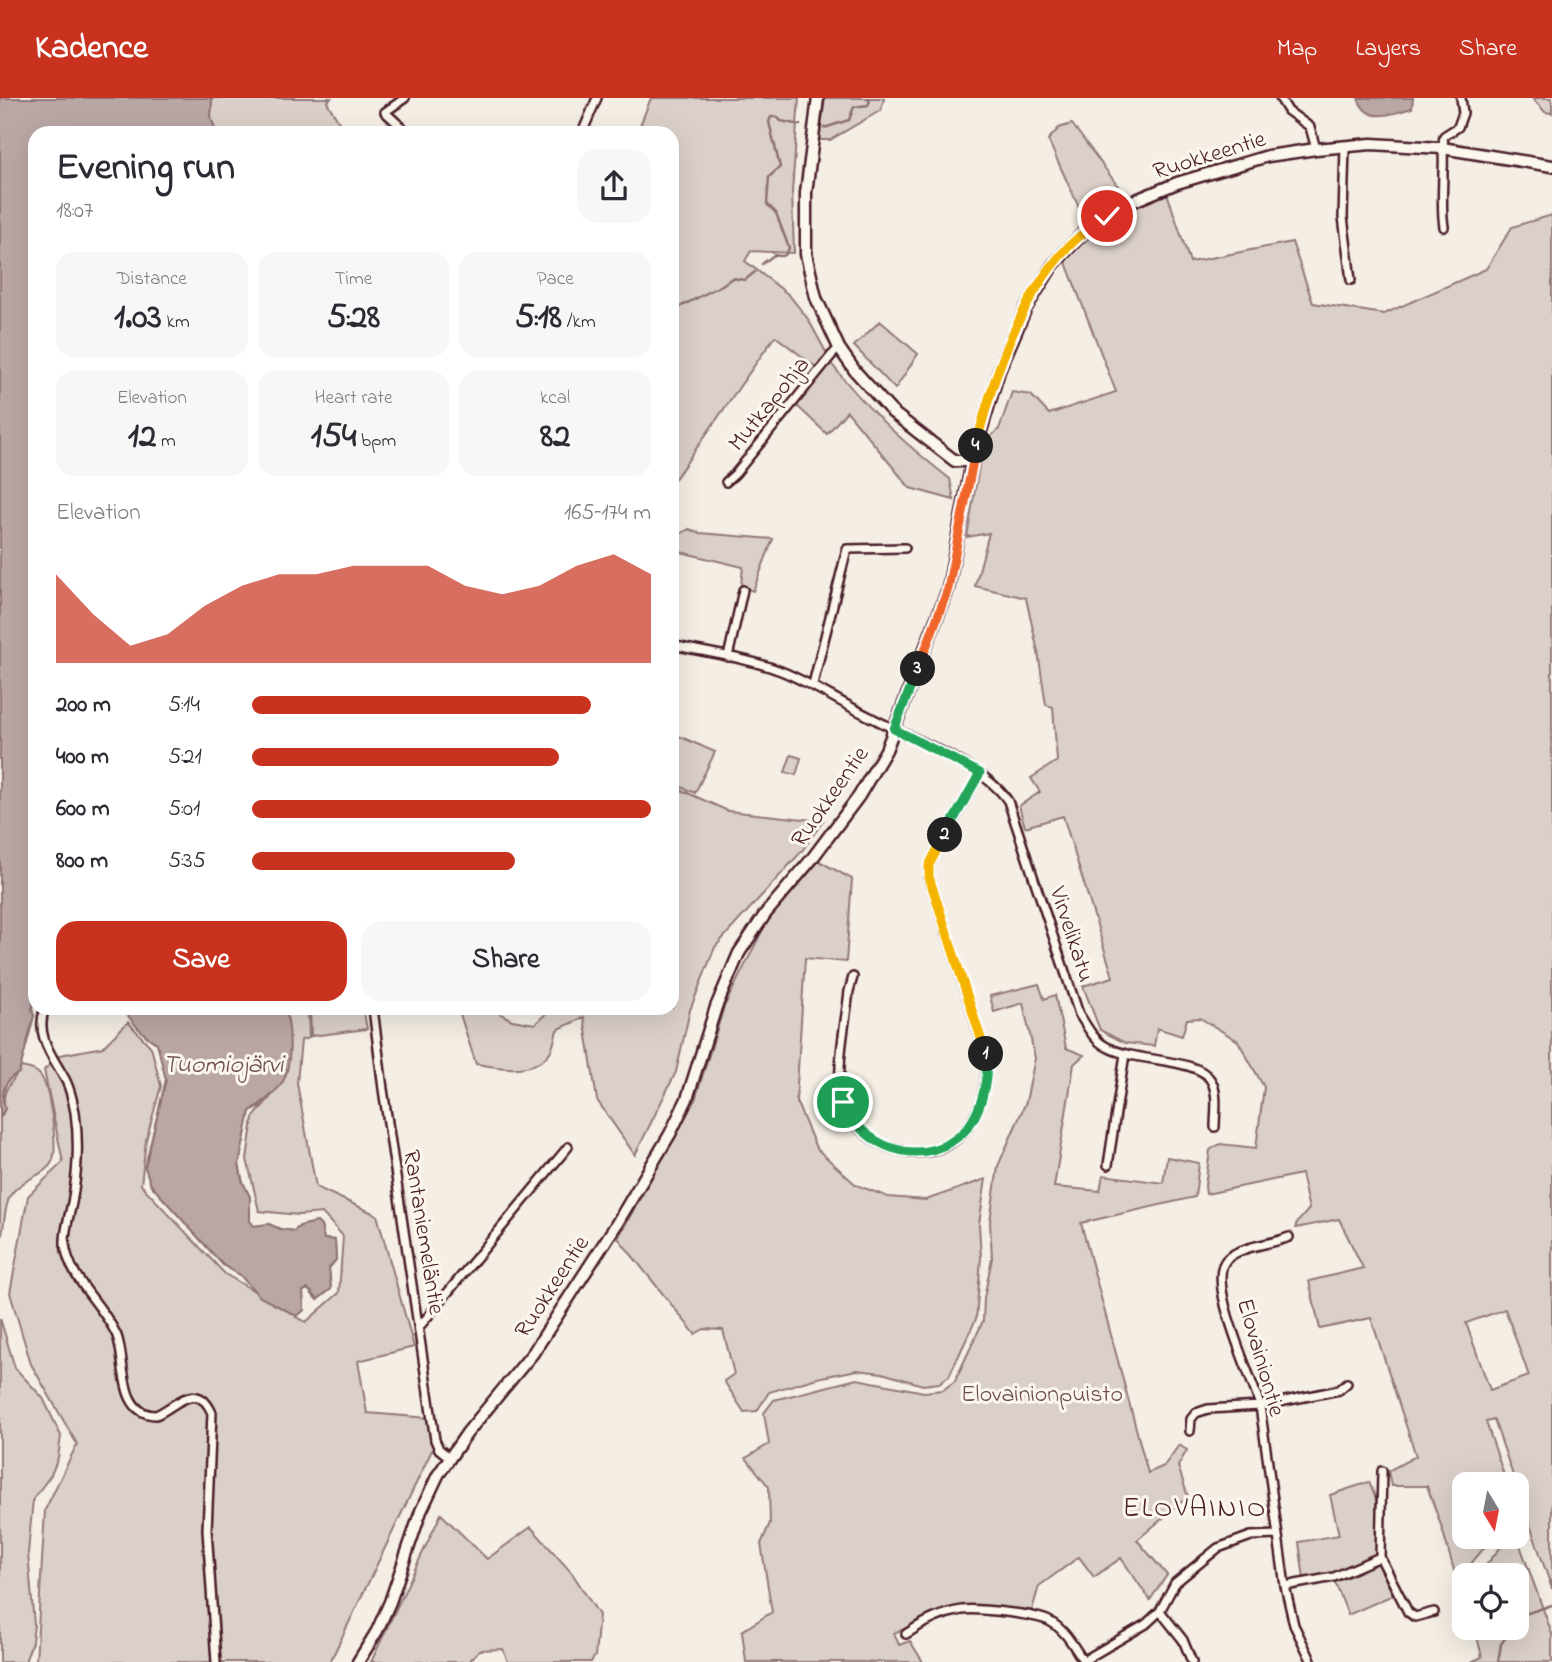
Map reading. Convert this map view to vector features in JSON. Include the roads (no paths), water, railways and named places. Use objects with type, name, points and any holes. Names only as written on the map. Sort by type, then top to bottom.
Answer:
[{"type":"street","points":[[400,126],[385,112],[405,98]]},
{"type":"street","points":[[585,126],[597,98]]},
{"type":"street","points":[[818,98],[806,193],[806,254],[816,298],[839,348],[855,371],[892,412],[955,461],[972,461]]},
{"type":"street","points":[[1280,98],[1288,111],[1310,127],[1316,149]]},
{"type":"street","points":[[1444,228],[1441,207],[1442,148],[1444,136],[1458,127],[1463,113],[1461,98]]},
{"type":"street","name":"Ruokkeentie","points":[[358,1662],[377,1631],[390,1602],[421,1511],[449,1457],[533,1353],[670,1134],[687,1099],[716,1007],[739,953],[766,913],[811,860],[859,796],[876,769],[948,589],[972,461],[999,371],[1026,308],[1053,265],[1085,231],[1129,203],[1177,183],[1268,156],[1371,144],[1442,148],[1552,166]]},
{"type":"street","points":[[1345,146],[1343,217],[1351,280]]},
{"type":"street","name":"Mutkapohja","points":[[726,482],[839,348]]},
{"type":"street","points":[[813,684],[847,549],[905,548]]},
{"type":"street","points":[[728,657],[743,590]]},
{"type":"street","name":"Virvelikatu","points":[[679,646],[778,670],[813,684],[980,773],[1000,788],[1008,801],[1079,1014],[1092,1035],[1105,1046],[1125,1054],[1200,1069],[1210,1078],[1216,1094],[1215,1127]]},
{"type":"street","points":[[852,977],[840,1082],[847,1111],[863,1133],[881,1145],[915,1152],[936,1149],[948,1143],[965,1130],[980,1103],[987,1081],[986,1056],[929,877],[929,865],[980,773]]},
{"type":"street","points":[[44,1015],[43,1041],[68,1086],[77,1135],[75,1183],[65,1240],[70,1261],[116,1333],[127,1388],[138,1408],[156,1415],[189,1397],[201,1399],[212,1413],[208,1542],[216,1662]]},
{"type":"street","name":"Rantaniemeläntie","points":[[374,1015],[435,1440],[439,1449],[449,1457]]},
{"type":"street","points":[[1108,1165],[1125,1054]]},
{"type":"street","points":[[420,1326],[568,1147]]},
{"type":"street","name":"Elovainiontie","points":[[1289,1237],[1236,1253],[1225,1260],[1219,1275],[1230,1326],[1255,1386],[1260,1406],[1285,1586],[1294,1625],[1312,1662]]},
{"type":"street","points":[[1190,1432],[1191,1419],[1196,1413],[1208,1409],[1260,1406],[1339,1390],[1347,1382]]},
{"type":"street","points":[[1382,1471],[1380,1557],[1408,1612],[1415,1617],[1434,1612]]},
{"type":"street","points":[[906,1634],[935,1619],[962,1610],[1030,1615],[1048,1620],[1063,1630],[1083,1661],[1146,1624],[1160,1611],[1175,1583],[1217,1548],[1251,1536],[1278,1535]]},
{"type":"street","points":[[1285,1586],[1334,1577],[1380,1557]]},
{"type":"street","points":[[1160,1611],[1183,1640],[1192,1662]]},
{"type":"water","points":[[0,98],[212,98],[211,117],[214,126],[28,126],[28,1015],[34,1016],[19,1073],[10,1079],[4,1088],[5,1108],[0,1118]]},
{"type":"water","points":[[1358,98],[1413,98],[1412,108],[1374,115],[1367,112]]},
{"type":"water","name":"Tuomiojärvi","points":[[128,1015],[287,1015],[289,1026],[287,1070],[277,1090],[250,1111],[239,1164],[242,1180],[250,1197],[250,1221],[254,1226],[269,1224],[294,1231],[300,1226],[317,1222],[321,1226],[324,1239],[335,1240],[336,1260],[329,1268],[331,1289],[318,1299],[308,1289],[303,1291],[304,1310],[297,1316],[260,1297],[240,1275],[223,1265],[151,1185],[145,1167],[166,1080],[157,1043]]},
{"type":"waterway","points":[[824,128],[849,120],[854,107],[868,105],[868,98]]},
{"type":"waterway","points":[[762,264],[774,255],[784,256],[789,248],[776,213],[767,204],[769,177],[780,167],[769,122],[771,117],[777,117],[781,121],[800,125]]},
{"type":"waterway","points":[[679,307],[732,278],[745,280],[755,272]]},
{"type":"waterway","points":[[1529,1613],[1552,1605]]},
{"type":"waterway","points":[[1498,1662],[1504,1640]]},
{"type":"district","name":"ELOVAINIO","points":[[1195,1506]]},
{"type":"park label","name":"Elovainionpuisto","points":[[1042,1393]]}]
